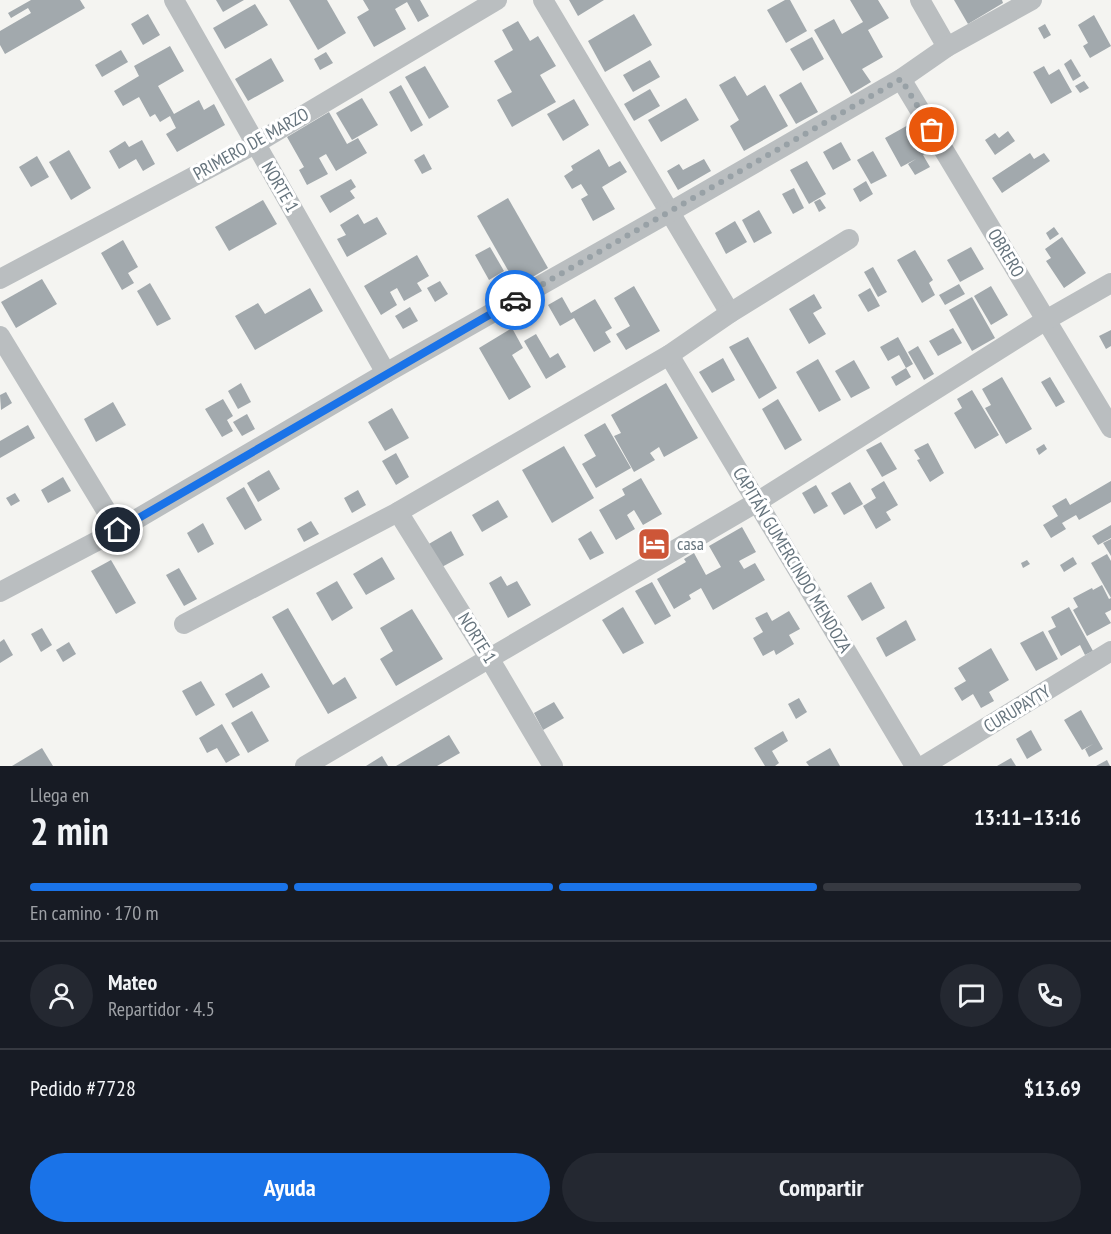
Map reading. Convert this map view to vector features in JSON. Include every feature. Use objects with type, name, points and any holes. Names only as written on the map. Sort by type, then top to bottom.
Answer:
[{"type":"street","name":"NORTE 1","points":[[174,0],[386,373]]},
{"type":"street","name":"PRIMERO DE MARZO","points":[[0,279],[255,144],[497,0]]},
{"type":"street","points":[[543,0],[730,313]]},
{"type":"street","points":[[920,0],[947,47]]},
{"type":"street","points":[[0,592],[118,530],[386,373],[901,79],[947,47],[1032,0]]},
{"type":"street","name":"OBRERO","points":[[901,79],[1111,428]]},
{"type":"street","points":[[184,624],[398,512],[669,355],[730,313],[849,239]]},
{"type":"street","points":[[305,766],[757,502],[1046,321],[1111,284]]},
{"type":"street","points":[[0,336],[118,530]]},
{"type":"street","name":"CAPITÁN GUMERCINDO MENDOZA","points":[[669,355],[915,766]]},
{"type":"street","name":"NORTE 1","points":[[398,512],[553,766]]},
{"type":"street","name":"CURUPAYTY","points":[[923,766],[1111,651]]},
{"type":"building","points":[[31,0],[80,0],[85,8],[5,54],[0,45],[0,31],[31,13],[28,8],[11,18],[8,13]]},
{"type":"building","points":[[216,0],[244,0],[223,12]]},
{"type":"building","points":[[289,0],[327,0],[346,33],[318,50]]},
{"type":"building","points":[[363,0],[420,0],[429,16],[418,22],[407,2],[395,9],[406,29],[374,47],[357,17],[369,10]]},
{"type":"building","points":[[569,0],[604,0],[578,16]]},
{"type":"building","points":[[785,0],[790,0],[807,31],[786,43],[767,10]]},
{"type":"building","points":[[850,0],[878,0],[889,18],[868,30],[883,57],[862,69],[871,82],[851,94],[814,30],[834,19],[842,34],[863,22]]},
{"type":"building","points":[[954,0],[1002,0],[1003,3],[968,24]]},
{"type":"building","points":[[255,4],[268,25],[225,49],[213,28]]},
{"type":"building","points":[[148,14],[160,35],[143,45],[131,24]]},
{"type":"building","points":[[634,14],[652,45],[605,72],[588,41]]},
{"type":"building","points":[[1094,15],[1111,46],[1090,58],[1083,46],[1088,43],[1078,25]]},
{"type":"building","points":[[518,21],[530,41],[538,36],[556,66],[540,75],[556,102],[512,127],[497,100],[512,92],[494,61],[513,50],[502,30]]},
{"type":"building","points":[[1045,24],[1051,35],[1044,39],[1038,28]]},
{"type":"building","points":[[812,37],[824,59],[803,71],[790,49]]},
{"type":"building","points":[[170,46],[184,71],[158,86],[174,114],[199,100],[204,110],[214,104],[225,125],[177,152],[166,134],[176,128],[170,116],[160,122],[155,114],[150,117],[139,97],[123,106],[114,91],[139,76],[134,66]]},
{"type":"building","points":[[121,50],[128,62],[102,77],[95,65]]},
{"type":"building","points":[[326,52],[333,63],[320,70],[314,59]]},
{"type":"building","points":[[271,58],[284,81],[248,101],[235,79]]},
{"type":"building","points":[[1071,59],[1081,76],[1073,81],[1064,64]]},
{"type":"building","points":[[650,60],[660,77],[633,92],[623,75]]},
{"type":"building","points":[[425,66],[449,107],[429,119],[405,77]]},
{"type":"building","points":[[1044,66],[1049,75],[1059,69],[1072,92],[1051,104],[1033,72]]},
{"type":"building","points":[[735,76],[747,96],[765,85],[788,126],[744,151],[730,126],[739,120],[719,85]]},
{"type":"building","points":[[1084,81],[1089,88],[1080,93],[1075,86]]},
{"type":"building","points":[[801,82],[818,112],[796,124],[779,95]]},
{"type":"building","points":[[401,85],[423,125],[411,132],[389,92]]},
{"type":"building","points":[[650,89],[660,106],[634,121],[624,104]]},
{"type":"building","points":[[362,98],[378,125],[352,140],[336,113]]},
{"type":"building","points":[[686,98],[699,120],[661,142],[648,120]]},
{"type":"building","points":[[574,99],[589,125],[563,141],[547,114]]},
{"type":"building","points":[[329,112],[347,144],[358,138],[367,153],[336,171],[326,154],[319,158],[328,174],[307,185],[299,170],[304,167],[287,137]]},
{"type":"building","points":[[910,124],[926,153],[923,155],[930,167],[915,175],[908,164],[916,159],[901,167],[885,138]]},
{"type":"building","points":[[1008,131],[1015,141],[995,155],[985,140],[995,133],[999,138]]},
{"type":"building","points":[[142,140],[155,164],[143,171],[136,159],[119,169],[109,151],[125,141],[129,147]]},
{"type":"building","points":[[841,142],[851,160],[833,170],[823,152]]},
{"type":"building","points":[[599,149],[609,167],[620,161],[627,172],[602,187],[615,209],[593,221],[581,199],[588,195],[581,184],[572,189],[564,176],[573,170],[571,166]]},
{"type":"building","points":[[69,150],[91,188],[71,200],[49,162]]},
{"type":"building","points":[[873,151],[887,176],[871,184],[857,160]]},
{"type":"building","points":[[1030,153],[1034,159],[1044,153],[1050,161],[1002,193],[992,178]]},
{"type":"building","points":[[424,154],[432,169],[422,174],[414,160]]},
{"type":"building","points":[[37,156],[49,177],[31,187],[19,167]]},
{"type":"building","points":[[704,159],[711,171],[678,190],[667,171],[679,164],[683,170]]},
{"type":"building","points":[[807,161],[826,194],[809,204],[790,170]]},
{"type":"building","points":[[351,179],[356,187],[350,191],[355,198],[330,213],[320,196]]},
{"type":"building","points":[[866,181],[873,194],[860,202],[853,189]]},
{"type":"building","points":[[794,188],[804,208],[793,214],[782,194]]},
{"type":"building","points":[[508,198],[548,268],[517,286],[477,216]]},
{"type":"building","points":[[820,199],[826,208],[819,212],[814,202]]},
{"type":"building","points":[[263,200],[277,224],[229,251],[215,227]]},
{"type":"building","points":[[759,210],[772,233],[754,243],[742,220]]},
{"type":"building","points":[[358,214],[364,224],[377,217],[387,234],[347,257],[337,239],[346,235],[340,225]]},
{"type":"building","points":[[735,221],[747,242],[726,254],[715,233]]},
{"type":"building","points":[[1054,227],[1059,234],[1050,240],[1046,233]]},
{"type":"building","points":[[1062,237],[1086,273],[1064,288],[1046,261],[1051,258],[1045,249]]},
{"type":"building","points":[[123,240],[138,267],[128,273],[134,283],[122,290],[101,253]]},
{"type":"building","points":[[490,247],[504,271],[489,280],[475,255]]},
{"type":"building","points":[[971,247],[984,269],[960,282],[947,260]]},
{"type":"building","points":[[915,250],[933,280],[929,283],[935,295],[922,303],[897,260]]},
{"type":"building","points":[[417,255],[429,276],[417,283],[422,291],[404,301],[397,288],[390,292],[397,305],[381,315],[364,286]]},
{"type":"building","points":[[873,267],[887,292],[878,297],[864,272]]},
{"type":"building","points":[[42,279],[57,304],[16,328],[1,302]]},
{"type":"building","points":[[440,281],[448,294],[435,302],[427,288]]},
{"type":"building","points":[[150,283],[171,319],[157,326],[137,291]]},
{"type":"building","points":[[959,284],[965,294],[945,305],[939,295]]},
{"type":"building","points":[[634,286],[660,331],[626,350],[616,334],[630,326],[614,298]]},
{"type":"building","points":[[991,286],[1008,315],[991,325],[974,296]]},
{"type":"building","points":[[310,288],[323,311],[255,350],[235,316],[258,303],[265,314]]},
{"type":"building","points":[[870,288],[880,306],[868,312],[858,295]]},
{"type":"building","points":[[814,294],[822,308],[813,313],[826,334],[809,344],[789,309]]},
{"type":"building","points":[[562,297],[571,313],[595,299],[612,328],[605,332],[611,342],[594,352],[574,318],[560,326],[548,305]]},
{"type":"building","points":[[972,297],[995,338],[972,351],[949,310]]},
{"type":"building","points":[[410,307],[418,321],[403,329],[395,316]]},
{"type":"building","points":[[512,328],[523,348],[512,355],[531,387],[509,400],[479,348]]},
{"type":"building","points":[[953,328],[962,343],[938,356],[929,341]]},
{"type":"building","points":[[1111,330],[1111,346],[1106,349],[1099,336]]},
{"type":"building","points":[[536,334],[550,358],[558,353],[566,367],[546,379],[524,341]]},
{"type":"building","points":[[748,337],[777,388],[759,399],[729,347]]},
{"type":"building","points":[[898,337],[913,364],[906,368],[899,355],[888,361],[880,347]]},
{"type":"building","points":[[918,346],[934,374],[924,380],[908,352]]},
{"type":"building","points":[[723,358],[735,380],[712,393],[699,372]]},
{"type":"building","points":[[818,359],[841,400],[819,412],[796,372]]},
{"type":"building","points":[[854,360],[870,388],[851,398],[835,371]]},
{"type":"building","points":[[906,368],[911,377],[896,386],[891,377]]},
{"type":"building","points":[[1002,377],[1032,429],[1006,444],[985,408],[991,405],[982,389]]},
{"type":"building","points":[[1050,377],[1065,402],[1056,407],[1041,382]]},
{"type":"building","points":[[241,383],[251,402],[238,409],[228,391]]},
{"type":"building","points":[[666,383],[698,438],[664,457],[659,447],[650,453],[655,460],[634,472],[614,436],[621,433],[611,415]]},
{"type":"building","points":[[972,390],[999,435],[975,449],[954,413],[962,408],[957,399]]},
{"type":"building","points":[[6,392],[12,403],[1,410],[0,395]]},
{"type":"building","points":[[223,399],[233,416],[227,420],[233,431],[222,437],[205,409]]},
{"type":"building","points":[[778,399],[802,440],[785,450],[762,409]]},
{"type":"building","points":[[113,402],[126,425],[96,442],[84,419]]},
{"type":"building","points":[[392,408],[409,438],[385,451],[368,422]]},
{"type":"building","points":[[247,414],[255,429],[242,436],[233,422]]},
{"type":"building","points":[[605,423],[631,468],[596,488],[582,464],[596,456],[584,435]]},
{"type":"building","points":[[28,425],[35,438],[0,458],[0,441]]},
{"type":"building","points":[[881,442],[897,469],[882,477],[866,450]]},
{"type":"building","points":[[928,443],[944,473],[930,482],[914,450]]},
{"type":"building","points":[[1044,444],[1047,449],[1039,455],[1036,449]]},
{"type":"building","points":[[564,446],[594,498],[552,523],[522,470]]},
{"type":"building","points":[[396,453],[409,477],[396,485],[382,461]]},
{"type":"building","points":[[269,470],[280,489],[258,502],[247,483]]},
{"type":"building","points":[[63,477],[71,491],[48,503],[41,490]]},
{"type":"building","points":[[641,478],[662,514],[643,525],[634,510],[627,515],[635,529],[616,540],[599,510],[625,495],[622,489]]},
{"type":"building","points":[[884,481],[898,505],[886,512],[891,520],[876,529],[863,506],[876,498],[871,489]]},
{"type":"building","points":[[1111,481],[1111,502],[1079,520],[1076,515],[1062,523],[1066,529],[1051,538],[1043,525],[1058,516],[1052,506],[1066,498],[1070,505]]},
{"type":"building","points":[[850,482],[863,504],[844,515],[831,493]]},
{"type":"building","points":[[816,485],[828,506],[814,514],[802,493]]},
{"type":"building","points":[[244,487],[262,520],[245,530],[226,498]]},
{"type":"building","points":[[358,490],[366,505],[352,513],[344,498]]},
{"type":"building","points":[[15,493],[20,501],[11,506],[6,498]]},
{"type":"building","points":[[498,500],[508,517],[482,532],[472,515]]},
{"type":"building","points":[[311,521],[319,534],[304,542],[297,529]]},
{"type":"building","points":[[203,523],[214,544],[198,553],[187,533]]},
{"type":"building","points":[[1111,525],[1111,538],[1098,545],[1092,536]]},
{"type":"building","points":[[742,527],[756,552],[739,561],[744,569],[755,563],[765,580],[713,610],[701,588],[689,595],[691,599],[674,609],[657,579],[686,562],[684,559],[694,553],[706,575],[721,567],[709,546]]},
{"type":"building","points":[[451,531],[464,555],[440,568],[427,545]]},
{"type":"building","points":[[591,531],[604,553],[590,560],[578,539]]},
{"type":"building","points":[[1111,539],[1111,556],[1103,543]]},
{"type":"building","points":[[1107,554],[1111,561],[1111,598],[1091,563]]},
{"type":"building","points":[[382,557],[395,579],[366,595],[353,574]]},
{"type":"building","points":[[1073,557],[1077,564],[1064,572],[1060,565]]},
{"type":"building","points":[[111,560],[136,603],[116,614],[91,571]]},
{"type":"building","points":[[1027,560],[1030,564],[1023,568],[1021,563]]},
{"type":"building","points":[[179,568],[197,599],[184,606],[166,575]]},
{"type":"building","points":[[501,576],[507,586],[517,581],[531,605],[508,618],[489,583]]},
{"type":"building","points":[[337,581],[353,608],[332,621],[316,593]]},
{"type":"building","points":[[652,582],[671,616],[655,625],[635,591]]},
{"type":"building","points":[[871,582],[885,608],[862,621],[847,596]]},
{"type":"building","points":[[1102,585],[1109,599],[1111,598],[1111,610],[1105,613],[1111,623],[1087,636],[1073,610],[1078,607],[1073,598]]},
{"type":"building","points":[[623,607],[644,643],[623,654],[602,620]]},
{"type":"building","points":[[1069,607],[1093,651],[1085,655],[1080,645],[1061,656],[1048,631],[1056,627],[1051,617]]},
{"type":"building","points":[[288,608],[333,685],[345,677],[357,698],[328,714],[272,617]]},
{"type":"building","points":[[412,609],[443,659],[396,686],[380,659],[393,651],[380,628]]},
{"type":"building","points":[[789,611],[800,629],[789,635],[794,644],[776,655],[774,650],[763,656],[753,638],[763,632],[755,618],[767,612],[772,621]]},
{"type":"building","points":[[906,620],[916,640],[886,657],[876,638]]},
{"type":"building","points":[[42,628],[52,645],[41,652],[31,634]]},
{"type":"building","points":[[1043,631],[1058,659],[1036,671],[1020,643]]},
{"type":"building","points":[[4,639],[13,655],[0,663],[0,642]]},
{"type":"building","points":[[69,642],[76,654],[63,662],[56,650]]},
{"type":"building","points":[[991,648],[1009,680],[989,692],[994,701],[981,708],[973,694],[962,701],[954,688],[966,681],[958,668]]},
{"type":"building","points":[[262,673],[270,687],[233,708],[225,694]]},
{"type":"building","points":[[201,681],[215,705],[196,716],[182,691]]},
{"type":"building","points":[[799,698],[807,712],[796,719],[788,704]]},
{"type":"building","points":[[554,702],[564,718],[543,730],[534,713]]},
{"type":"building","points":[[1081,710],[1103,749],[1089,757],[1085,749],[1093,744],[1082,750],[1064,720]]},
{"type":"building","points":[[252,711],[269,741],[248,753],[231,723]]},
{"type":"building","points":[[222,724],[240,755],[226,763],[217,748],[207,753],[199,738]]},
{"type":"building","points":[[1031,730],[1042,750],[1027,759],[1016,739]]},
{"type":"building","points":[[783,731],[788,741],[772,751],[779,763],[775,766],[765,766],[754,748]]},
{"type":"building","points":[[449,735],[460,753],[437,766],[396,766]]},
{"type":"building","points":[[42,748],[53,766],[12,766]]},
{"type":"building","points":[[830,748],[840,766],[809,766],[806,762]]},
{"type":"building","points":[[382,756],[388,766],[366,766]]},
{"type":"building","points":[[1011,758],[1016,766],[997,766]]},
{"type":"building","points":[[1107,760],[1110,766],[1096,766]]},
{"type":"way so far","points":[[515,300],[901,79],[932,130]]},
{"type":"place","name":"casa","points":[[654,544]]},
{"type":"route","points":[[118,530],[515,300]]}]
